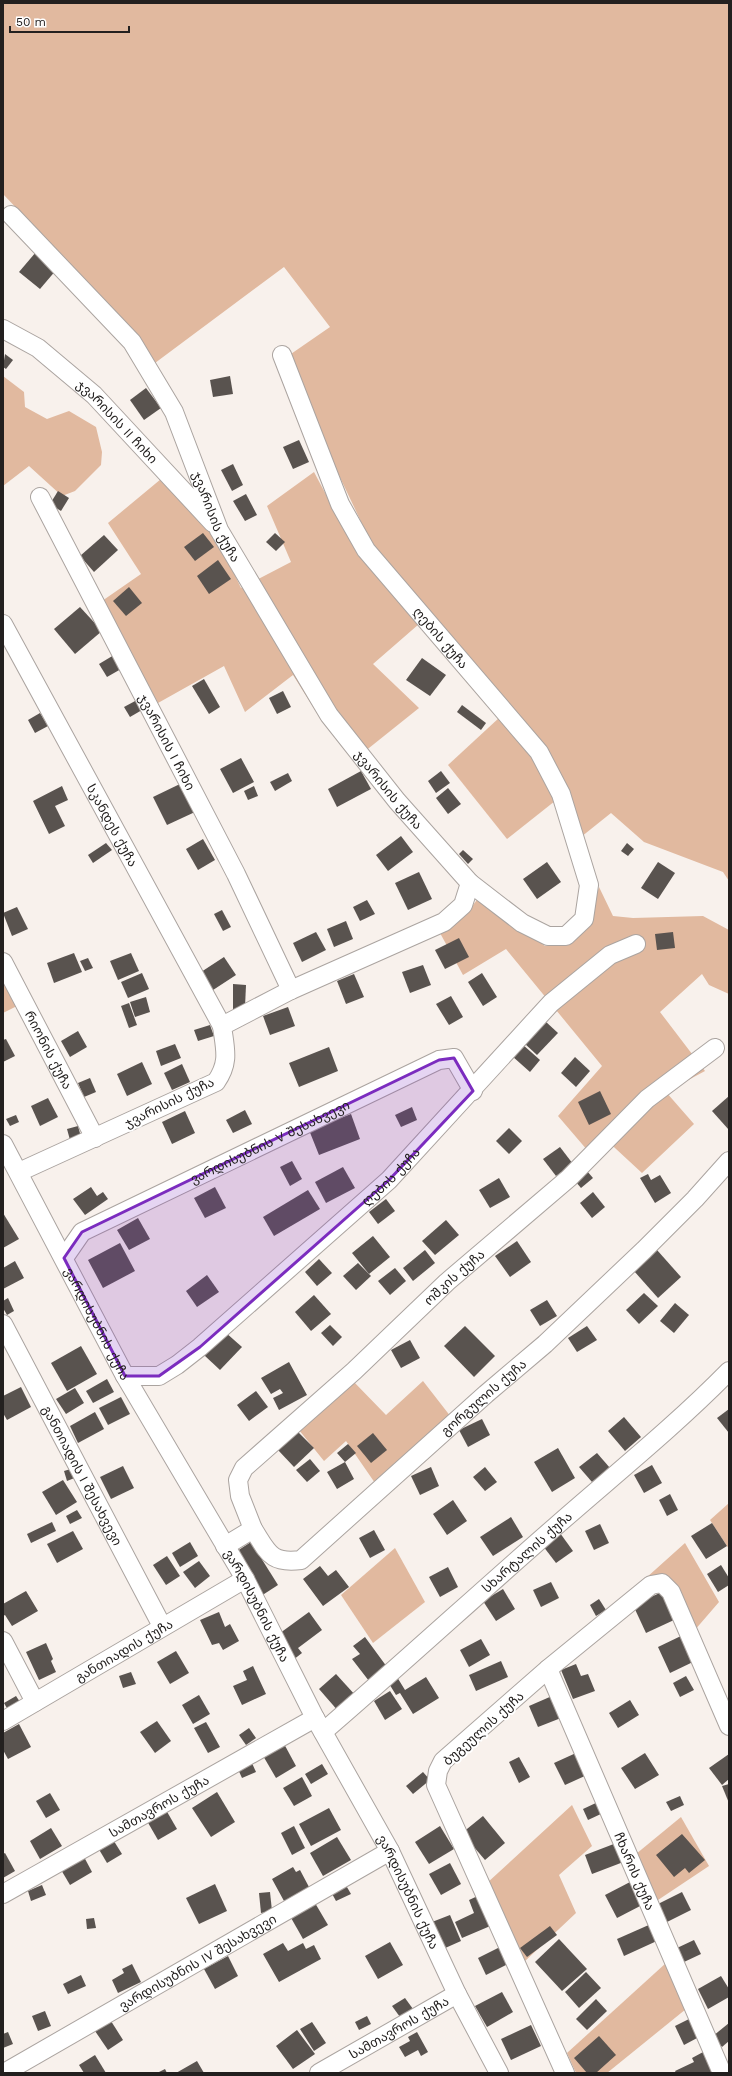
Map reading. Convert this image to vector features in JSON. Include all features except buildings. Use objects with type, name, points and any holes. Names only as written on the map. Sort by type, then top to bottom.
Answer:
[{"type":"street","name":"ჯვარისის ქუჩა","points":[[12,215],[132,342],[174,412],[219,530],[329,715],[397,801],[470,883],[522,923],[548,936],[566,936],[584,919]]},
{"type":"street","name":"ჯვარისის II ჩიხი","points":[[3,329],[38,348],[94,396],[219,530]]},
{"type":"street","name":"ღების ქუჩა","points":[[282,355],[340,504],[366,550],[539,752],[561,794],[589,885],[584,919]]},
{"type":"street","name":"ჯვარისის I ჩიხი","points":[[40,497],[236,874],[291,990]]},
{"type":"street","name":"სკანდეს ქუჩა","points":[[3,624],[222,1026]]},
{"type":"street","points":[[222,1026],[291,990],[444,922],[463,905],[470,883]]},
{"type":"street","name":"ღების ქუჩა","points":[[125,1376],[159,1376],[177,1365],[200,1347],[389,1180],[473,1091],[551,1003],[610,955],[636,944]]},
{"type":"street","name":"რიონის ქუჩა","points":[[3,962],[95,1138]]},
{"type":"street","name":"ჯვარისის ქუჩა","points":[[19,1172],[216,1082],[223,1072],[226,1057],[222,1026]]},
{"type":"street","name":"ოშკის ქუჩა","points":[[253,1529],[240,1496],[238,1480],[244,1468],[354,1371],[447,1282],[569,1178],[647,1100],[715,1048]]},
{"type":"street","name":"ვარდისუბნის V შესახვევი","points":[[64,1258],[82,1232],[439,1060],[454,1058],[473,1091]]},
{"type":"street","name":"ვარდისუბნის ქუჩა","points":[[3,1144],[125,1376],[245,1579],[319,1725],[390,1851],[457,1994],[499,2073]]},
{"type":"street","name":"გორგულის ქუჩა","points":[[253,1529],[271,1556],[287,1562],[301,1560],[486,1394],[546,1344],[680,1214],[729,1161]]},
{"type":"street","name":"განთიადის I შესახვევი","points":[[3,1324],[162,1626]]},
{"type":"street","name":"სხარტალის ქუჩა","points":[[319,1725],[408,1659],[555,1526],[704,1396],[729,1371]]},
{"type":"street","points":[[225,1546],[253,1529]]},
{"type":"street","name":"განთიადის ქუჩა","points":[[3,1721],[162,1626],[245,1579]]},
{"type":"street","name":"ბუგეულის ქუჩა","points":[[565,2073],[436,1785],[438,1771],[443,1760],[548,1670],[651,1585],[662,1583],[672,1592],[729,1726]]},
{"type":"street","points":[[3,1641],[35,1702]]},
{"type":"street","name":"ჩხარის ქუჩა","points":[[548,1670],[722,2073]]},
{"type":"street","name":"სამთავროს ქუჩა","points":[[3,1894],[319,1725]]},
{"type":"street","name":"ვარდისუბნის IV შესახვევი","points":[[4,2073],[390,1851]]},
{"type":"street","name":"სამთავროს ქუჩა","points":[[319,2073],[457,1994]]},
{"type":"highlighted area","points":[[454,1058],[473,1091],[389,1180],[200,1347],[159,1376],[125,1376],[64,1258],[82,1232],[439,1060]]},
{"type":"shaded area","points":[[3,3],[729,3],[729,881],[723,872],[644,842],[611,813],[581,837],[566,797],[375,551],[336,469],[288,356],[330,327],[284,267],[155,363],[133,331],[3,194]]},
{"type":"shaded area","points":[[3,376],[24,392],[25,407],[47,419],[69,411],[96,427],[102,452],[101,465],[75,491],[62,496],[29,466],[3,486]]},
{"type":"shaded area","points":[[314,472],[358,555],[419,624],[373,664],[419,708],[354,760],[315,710],[293,675],[245,712],[224,666],[158,703],[102,601],[141,574],[108,523],[161,479],[212,527],[241,588],[291,562],[267,506]]},
{"type":"shaded area","points":[[500,717],[535,758],[555,801],[507,839],[448,765]]},
{"type":"shaded area","points":[[599,887],[613,916],[633,918],[703,916],[729,930],[729,994],[709,985],[702,974],[660,1012],[705,1071],[666,1092],[694,1124],[642,1173],[602,1136],[588,1151],[558,1116],[602,1066],[506,949],[463,975],[440,933],[465,916],[479,897],[545,946],[565,946],[586,929]]},
{"type":"shaded area","points":[[3,974],[17,1006],[3,1013]]},
{"type":"shaded area","points":[[353,1381],[386,1415],[423,1381],[451,1417],[375,1483],[346,1441],[324,1461],[299,1430]]},
{"type":"shaded area","points":[[729,1503],[729,1549],[710,1520]]},
{"type":"shaded area","points":[[685,1543],[719,1602],[694,1631],[661,1576],[646,1578]]},
{"type":"shaded area","points":[[395,1548],[425,1602],[373,1643],[341,1595]]},
{"type":"shaded area","points":[[572,1805],[592,1846],[559,1875],[576,1913],[524,1962],[487,1883]]},
{"type":"shaded area","points":[[681,1817],[709,1866],[655,1902],[636,1854]]},
{"type":"shaded area","points":[[666,1963],[686,2009],[607,2073],[576,2073],[567,2053]]}]
